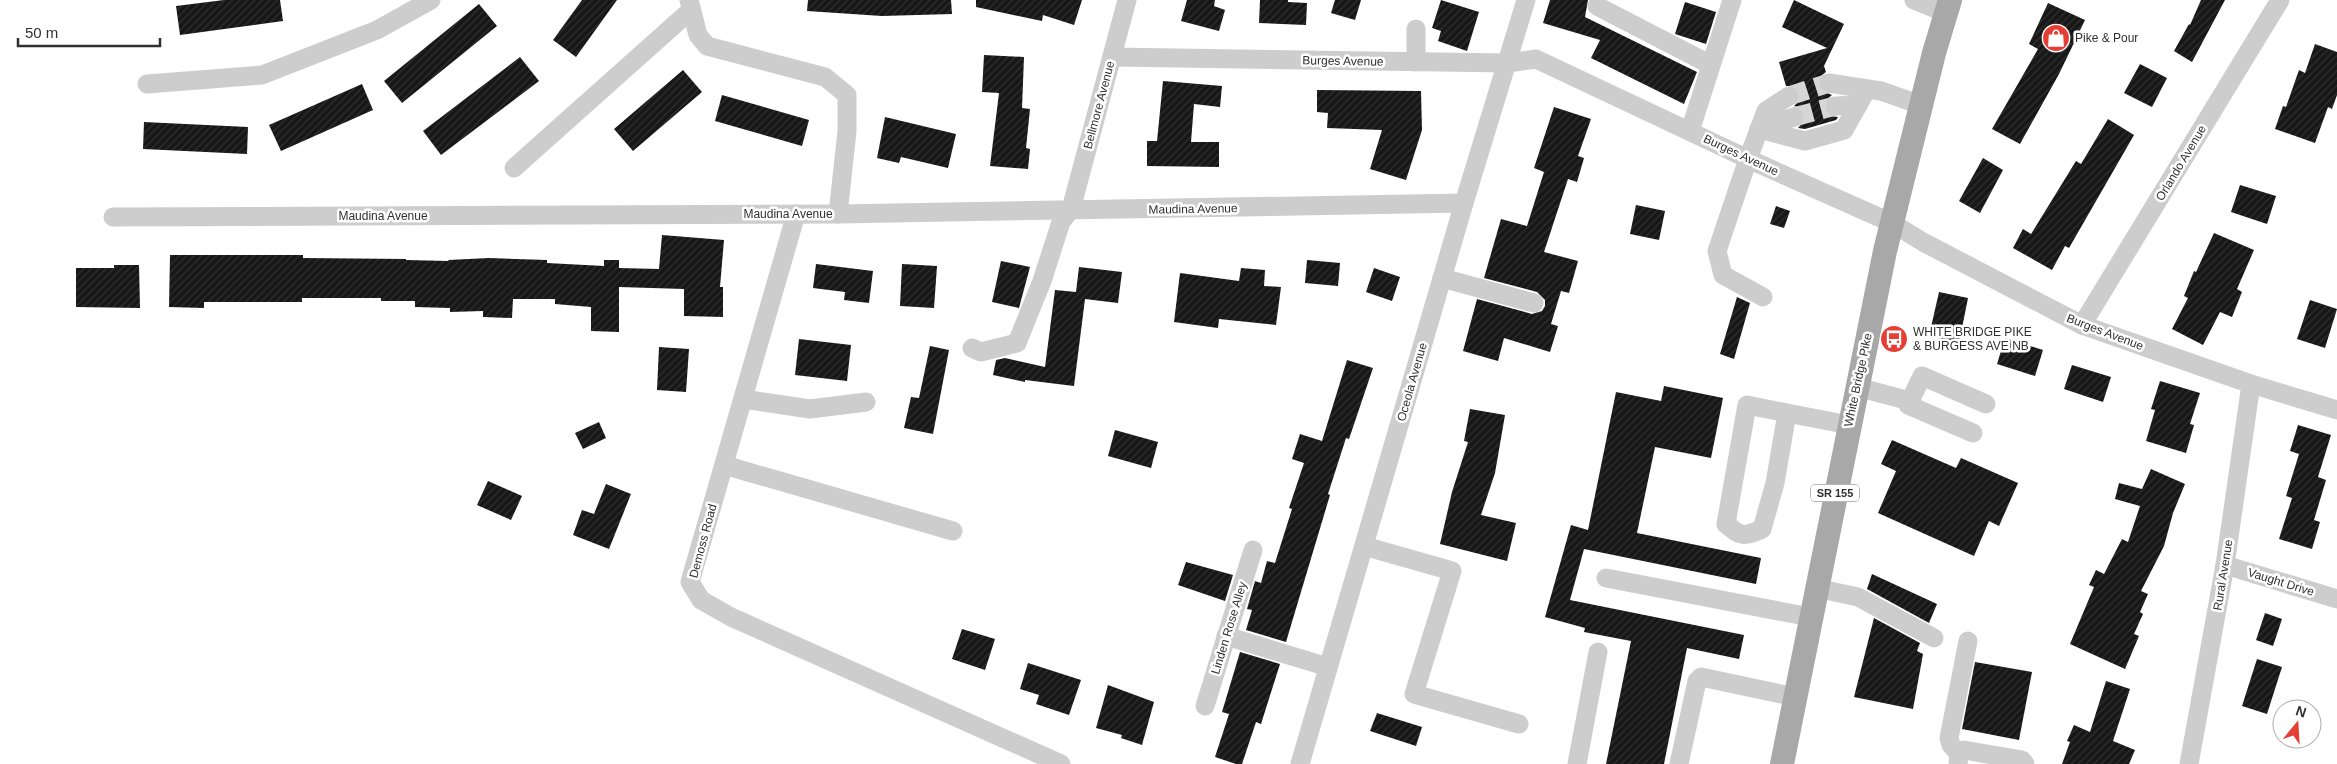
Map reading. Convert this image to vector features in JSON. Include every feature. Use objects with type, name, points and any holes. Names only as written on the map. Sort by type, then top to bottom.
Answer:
[{"type":"main road","name":"White Bridge Pike","points":[[1788,762],[1795,697],[1857,386],[1892,223],[1948,7]]},
{"type":"street","points":[[148,84],[262,75],[377,30],[431,0]]},
{"type":"street","name":"Bellmore Avenue","points":[[972,348],[981,352],[1017,343],[1042,281],[1061,222],[1071,209],[1127,0]]},
{"type":"street","name":"Oceola Avenue","points":[[1300,764],[1464,203],[1526,0]]},
{"type":"street","points":[[1690,131],[1732,0]]},
{"type":"street","points":[[1914,0],[1948,7]]},
{"type":"street","name":"Orlando Avenue","points":[[2082,326],[2280,0]]},
{"type":"street","points":[[514,168],[690,5],[698,35],[707,46],[825,77],[847,95],[847,131],[838,214]]},
{"type":"street","points":[[1597,6],[1711,65]]},
{"type":"street","points":[[1416,29],[1416,62]]},
{"type":"street","name":"Burges Avenue","points":[[1113,57],[1508,63],[1536,60],[1748,159],[1892,223],[1923,242],[2082,326],[2251,384],[2337,410]]},
{"type":"street","points":[[1829,84],[1863,97]]},
{"type":"street","points":[[1835,106],[1881,91],[1922,104]]},
{"type":"street","points":[[1763,297],[1723,275],[1717,251],[1766,111],[1789,96]]},
{"type":"street","points":[[1759,129],[1805,141],[1844,130],[1863,97]]},
{"type":"street","points":[[1759,129],[1794,117]]},
{"type":"street","name":"Maudina Avenue","points":[[112,217],[838,214],[1464,203]]},
{"type":"street","name":"Demoss Road","points":[[796,214],[690,582],[701,600],[731,617],[1060,764]]},
{"type":"street","points":[[1442,278],[1534,303]]},
{"type":"street","points":[[1973,433],[1908,405],[1922,376],[1986,404]]},
{"type":"street","name":"Rural Avenue","points":[[2190,764],[2225,565],[2251,384]]},
{"type":"street","points":[[1857,386],[1910,401]]},
{"type":"street","points":[[743,399],[810,410],[866,402]]},
{"type":"street","points":[[1787,412],[1775,483],[1762,529],[1747,536],[1736,533],[1726,524],[1747,405],[1787,412],[1849,424]]},
{"type":"street","points":[[724,465],[953,531]]},
{"type":"street","points":[[1364,546],[1452,571],[1414,694],[1519,724]]},
{"type":"street","name":"Linden Rose Alley","points":[[1204,706],[1253,550]]},
{"type":"street","name":"Vaught Drive","points":[[2225,565],[2337,599]]},
{"type":"street","points":[[1606,578],[1810,617]]},
{"type":"street","points":[[1816,588],[1858,597],[1934,638]]},
{"type":"street","points":[[1226,636],[1328,667]]},
{"type":"street","points":[[1959,759],[1949,738],[1968,641]]},
{"type":"street","points":[[1577,764],[1598,652]]},
{"type":"street","points":[[1679,764],[1697,681],[1701,677],[1795,697]]},
{"type":"street","points":[[1959,759],[1964,750],[2022,760],[2024,764]]},
{"type":"building","points":[[224,0],[280,0],[283,21],[180,35],[176,6]]},
{"type":"building","points":[[582,0],[617,0],[576,57],[553,40]]},
{"type":"building","points":[[808,0],[951,0],[952,14],[882,16],[807,11]]},
{"type":"building","points":[[976,0],[1082,0],[1074,25],[1043,15],[1042,21],[976,7]]},
{"type":"building","points":[[1187,0],[1215,0],[1214,6],[1225,10],[1219,31],[1181,21]]},
{"type":"building","points":[[1260,0],[1288,0],[1288,2],[1307,3],[1306,25],[1259,23]]},
{"type":"building","points":[[1335,0],[1361,0],[1355,20],[1331,13]]},
{"type":"building","points":[[1441,0],[1479,12],[1467,51],[1438,41],[1441,31],[1432,28]]},
{"type":"building","points":[[1550,0],[1588,0],[1585,17],[1697,72],[1684,104],[1591,58],[1600,40],[1543,23]]},
{"type":"building","points":[[1794,0],[1844,24],[1824,66],[1826,72],[1818,82],[1822,91],[1832,95],[1825,101],[1825,112],[1830,116],[1838,117],[1836,120],[1805,129],[1798,128],[1805,120],[1804,113],[1801,108],[1794,106],[1799,101],[1799,90],[1794,86],[1786,86],[1779,62],[1827,48],[1782,27]]},
{"type":"building","points":[[2201,0],[2225,0],[2192,62],[2174,51],[2190,25]]},
{"type":"building","points":[[1685,2],[1716,12],[1706,44],[1675,34]]},
{"type":"building","points":[[2048,3],[2085,20],[2059,74],[2020,144],[1992,129],[2038,49],[2029,44]]},
{"type":"building","points":[[479,4],[497,26],[402,103],[384,81]]},
{"type":"building","points":[[2315,44],[2337,52],[2337,95],[2332,109],[2328,107],[2315,143],[2275,129],[2283,106],[2286,107],[2299,70],[2305,73]]},
{"type":"building","points":[[984,55],[1024,57],[1022,108],[1030,109],[1026,148],[1030,149],[1028,169],[990,166],[999,93],[982,92]]},
{"type":"building","points":[[520,57],[539,81],[441,155],[423,131]]},
{"type":"building","points":[[2140,64],[2167,78],[2152,107],[2124,93]]},
{"type":"building","points":[[683,70],[702,92],[633,151],[614,129]]},
{"type":"building","points":[[1163,81],[1222,86],[1220,107],[1194,104],[1191,142],[1219,142],[1219,167],[1147,166],[1147,141],[1157,141]]},
{"type":"building","points":[[362,84],[373,110],[281,151],[269,125]]},
{"type":"building","points":[[1317,90],[1421,91],[1422,130],[1406,180],[1370,169],[1382,130],[1327,128],[1328,113],[1317,112]]},
{"type":"building","points":[[722,95],[809,120],[802,146],[715,121]]},
{"type":"building","points":[[1554,107],[1591,119],[1578,156],[1584,158],[1577,182],[1568,179],[1544,252],[1578,261],[1569,293],[1561,291],[1551,324],[1558,326],[1550,352],[1504,338],[1498,361],[1463,351],[1477,299],[1532,314],[1542,311],[1545,306],[1545,300],[1537,292],[1484,278],[1501,219],[1527,226],[1544,172],[1534,168]]},
{"type":"building","points":[[885,117],[956,134],[948,168],[901,157],[899,163],[877,158]]},
{"type":"building","points":[[2108,119],[2134,135],[2069,248],[2065,246],[2052,270],[2013,248],[2023,229],[2031,234],[2076,161],[2081,164]]},
{"type":"building","points":[[144,122],[248,127],[247,154],[143,149]]},
{"type":"building","points":[[1983,158],[2003,170],[1980,213],[1959,201]]},
{"type":"building","points":[[2240,185],[2276,196],[2267,224],[2231,212]]},
{"type":"building","points":[[1636,205],[1665,211],[1659,240],[1630,234]]},
{"type":"building","points":[[1776,206],[1790,211],[1784,228],[1770,224]]},
{"type":"building","points":[[2214,233],[2254,250],[2237,289],[2242,292],[2232,317],[2220,312],[2203,345],[2172,329],[2188,298],[2184,296],[2194,271],[2196,272]]},
{"type":"building","points":[[662,235],[724,240],[720,287],[723,287],[723,317],[684,316],[684,289],[619,287],[619,332],[591,331],[591,307],[555,304],[555,299],[513,299],[512,318],[483,317],[483,311],[450,312],[450,308],[415,307],[415,301],[381,301],[381,298],[302,298],[302,302],[204,302],[204,308],[169,307],[170,255],[303,255],[303,258],[449,261],[489,258],[547,260],[547,263],[604,266],[604,260],[619,260],[619,268],[659,269]]},
{"type":"building","points":[[1307,260],[1340,263],[1338,286],[1305,283]]},
{"type":"building","points":[[1001,261],[1030,267],[1019,308],[992,302]]},
{"type":"building","points":[[816,264],[873,271],[869,303],[844,300],[845,292],[813,288]]},
{"type":"building","points":[[902,264],[937,266],[934,308],[900,306]]},
{"type":"building","points":[[114,265],[139,265],[140,308],[76,307],[76,268],[114,268]]},
{"type":"building","points":[[1079,267],[1122,272],[1118,303],[1085,299],[1074,386],[1025,380],[1025,382],[993,375],[996,360],[1005,358],[1045,367],[1055,290],[1076,292]]},
{"type":"building","points":[[1241,268],[1265,270],[1264,286],[1281,287],[1276,325],[1219,319],[1218,328],[1174,322],[1180,273],[1239,281]]},
{"type":"building","points":[[1374,268],[1400,277],[1392,301],[1366,292]]},
{"type":"building","points":[[1939,292],[1968,298],[1959,343],[1929,336]]},
{"type":"building","points":[[1737,297],[1750,303],[1734,359],[1720,354]]},
{"type":"building","points":[[2310,300],[2337,309],[2325,348],[2297,339]]},
{"type":"building","points":[[2005,338],[2043,350],[2035,376],[1997,364]]},
{"type":"building","points":[[799,339],[851,345],[847,381],[795,375]]},
{"type":"building","points":[[930,346],[949,350],[933,434],[904,428],[911,397],[919,398]]},
{"type":"building","points":[[659,347],[689,349],[686,392],[657,390]]},
{"type":"building","points":[[1347,360],[1373,368],[1349,439],[1346,438],[1328,494],[1330,495],[1286,642],[1246,630],[1252,610],[1247,609],[1255,581],[1261,583],[1267,561],[1275,563],[1292,509],[1289,508],[1304,463],[1292,459],[1300,434],[1322,441]]},
{"type":"building","points":[[2072,365],[2111,377],[2103,402],[2064,389]]},
{"type":"building","points":[[2160,381],[2200,393],[2190,424],[2194,425],[2186,453],[2146,441],[2155,410],[2151,409]]},
{"type":"building","points":[[1664,386],[1723,398],[1711,458],[1655,447],[1637,533],[1761,558],[1756,584],[1584,549],[1570,600],[1744,635],[1739,659],[1687,648],[1664,764],[1606,764],[1631,641],[1584,632],[1585,628],[1545,617],[1571,525],[1588,530],[1616,392],[1661,401]]},
{"type":"building","points":[[1470,409],[1505,415],[1495,473],[1481,515],[1516,523],[1507,561],[1440,544],[1452,492],[1468,442],[1464,441]]},
{"type":"building","points":[[599,422],[606,438],[583,449],[575,433]]},
{"type":"building","points":[[2298,425],[2331,435],[2318,477],[2326,480],[2314,520],[2320,522],[2312,549],[2279,539],[2292,498],[2286,496],[2299,454],[2290,451]]},
{"type":"building","points":[[1115,430],[1158,442],[1151,468],[1108,456]]},
{"type":"building","points":[[1892,440],[1956,468],[1961,458],[2018,483],[1999,526],[1989,521],[1974,556],[1878,513],[1896,471],[1881,464]]},
{"type":"building","points":[[2151,469],[2185,484],[2173,513],[2164,546],[2141,591],[2148,594],[2140,612],[2143,614],[2134,634],[2139,636],[2125,669],[2070,644],[2094,587],[2089,585],[2096,570],[2104,574],[2122,539],[2128,542],[2140,506],[2115,499],[2119,483],[2142,489]]},
{"type":"building","points":[[488,481],[522,496],[511,520],[477,505]]},
{"type":"building","points":[[606,484],[631,494],[609,549],[573,535],[582,510],[594,514]]},
{"type":"building","points":[[1186,562],[1233,575],[1225,601],[1178,585]]},
{"type":"building","points":[[1872,574],[1937,604],[1929,623],[1867,589]]},
{"type":"building","points":[[2265,613],[2282,619],[2273,646],[2256,640]]},
{"type":"building","points":[[1874,618],[1920,643],[1917,651],[1923,654],[1913,709],[1854,697]]},
{"type":"building","points":[[962,629],[995,639],[985,670],[952,659]]},
{"type":"building","points":[[1240,652],[1280,664],[1261,724],[1256,722],[1242,764],[1236,764],[1215,757],[1229,714],[1222,712]]},
{"type":"building","points":[[2257,659],[2282,667],[2267,714],[2242,706]]},
{"type":"building","points":[[1975,662],[2032,672],[2019,740],[1962,729]]},
{"type":"building","points":[[1028,663],[1081,680],[1069,715],[1036,704],[1039,695],[1020,689]]},
{"type":"building","points":[[2106,681],[2130,689],[2113,741],[2135,750],[2129,764],[2062,764],[2070,742],[2067,741],[2074,725],[2090,732]]},
{"type":"building","points":[[1108,685],[1154,702],[1142,745],[1121,738],[1122,735],[1096,728]]},
{"type":"building","points":[[1377,713],[1422,727],[1416,746],[1370,731]]},
{"type":"tunnel","points":[[1789,96],[1829,83]]},
{"type":"tunnel","points":[[1794,117],[1835,106]]},
{"type":"place","name":"Pike & Pour","points":[[2056,38]]},
{"type":"place","name":"WHITE BRIDGE PIKE & BURGESS AVE NB","points":[[1894,339]]}]
